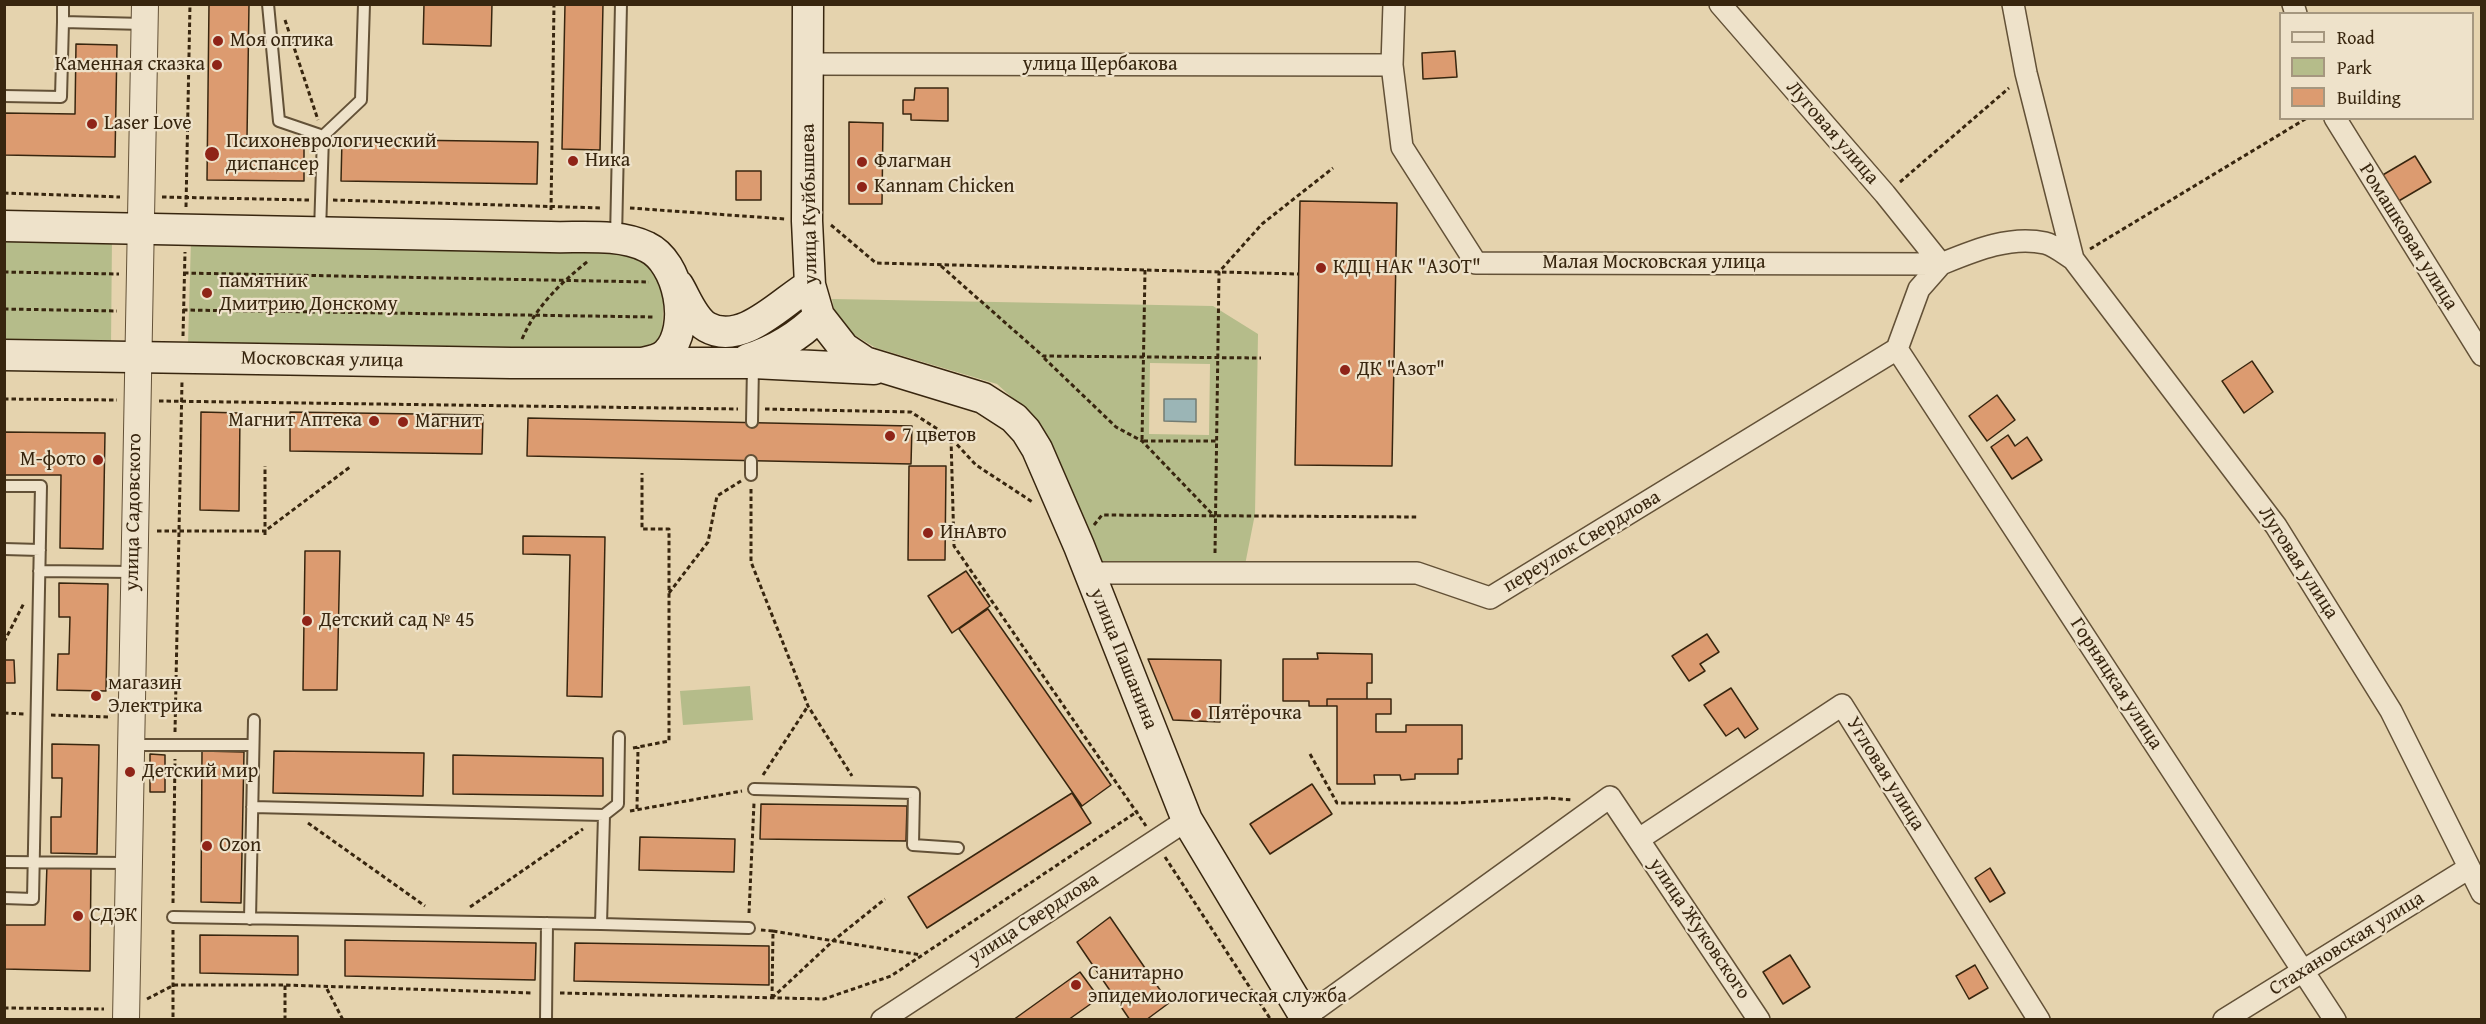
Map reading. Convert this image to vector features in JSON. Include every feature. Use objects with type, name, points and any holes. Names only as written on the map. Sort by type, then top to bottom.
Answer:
[{"type":"main road","name":"улица Куйбышева","points":[[808,4],[807,221],[810,285],[819,316],[844,348],[865,362],[883,369]]},
{"type":"main road","points":[[4,226],[320,232],[550,222],[647,247],[660,256],[663,281],[679,318],[676,338],[668,352],[658,360],[640,364]]},
{"type":"main road","points":[[663,281],[707,327],[731,332],[765,318],[810,285]]},
{"type":"main road","points":[[747,361],[786,344],[819,316]]},
{"type":"main road","name":"Московская улица","points":[[4,355],[511,363],[640,364],[747,361],[883,369]]},
{"type":"main road","name":"улица Пашанина","points":[[883,369],[983,398],[1014,418],[1037,449],[1084,559],[1187,820],[1306,1018]]},
{"type":"street","points":[[1392,65],[1394,4]]},
{"type":"street","name":"Луговая улица","points":[[1720,4],[1885,194],[1941,264]]},
{"type":"street","name":"Луговая улица","points":[[2013,4],[2026,74],[2073,259]]},
{"type":"street","name":"улица Садовского","points":[[126,1015],[144,14]]},
{"type":"street","name":"улица Щербакова","points":[[808,64],[1392,65]]},
{"type":"street","name":"Малая Московская улица","points":[[1392,65],[1402,147],[1476,263],[1941,264]]},
{"type":"street","name":"Ромашковая улица","points":[[2336,120],[2481,355]]},
{"type":"street","name":"Луговая улица","points":[[1897,349],[1919,289],[1941,264],[1970,252],[2023,241],[2047,243],[2073,259],[2276,526],[2391,711],[2481,893]]},
{"type":"street","name":"переулок Свердлова","points":[[1084,559],[1215,574],[1417,573],[1490,598],[1897,349]]},
{"type":"street","name":"Горняцкая улица","points":[[1897,349],[2335,1020]]},
{"type":"street","name":"Угловая улица","points":[[1639,839],[1842,705],[2038,1020]]},
{"type":"street","points":[[1306,1018],[1610,796]]},
{"type":"street","name":"улица Жуковского","points":[[1610,796],[1759,1020]]},
{"type":"street","name":"улица Свердлова","points":[[882,1020],[1187,820]]},
{"type":"street","name":"Стахановская улица","points":[[2224,1020],[2469,868]]},
{"type":"lane","points":[[4,96],[62,97],[63,4]]},
{"type":"lane","points":[[268,4],[279,121],[323,136]]},
{"type":"lane","points":[[320,232],[323,136],[362,100],[364,4]]},
{"type":"lane","points":[[616,239],[621,4]]},
{"type":"lane","points":[[63,22],[144,14]]},
{"type":"lane","points":[[747,361],[752,422]]},
{"type":"lane","points":[[751,461],[751,475]]},
{"type":"lane","points":[[4,486],[41,486],[33,899],[4,898]]},
{"type":"lane","points":[[4,549],[40,550]]},
{"type":"lane","points":[[39,571],[133,572]]},
{"type":"lane","points":[[250,918],[254,720]]},
{"type":"lane","points":[[252,807],[604,815],[618,804],[619,736]]},
{"type":"lane","points":[[130,745],[253,746]]},
{"type":"lane","points":[[754,789],[914,793],[913,845],[958,848]]},
{"type":"lane","points":[[601,924],[604,815]]},
{"type":"lane","points":[[4,862],[128,863]]},
{"type":"lane","points":[[173,917],[749,928]]},
{"type":"lane","points":[[546,1020],[547,923]]},
{"type":"path","points":[[174,1020],[175,744],[190,4]]},
{"type":"path","points":[[550,222],[554,4]]},
{"type":"path","points":[[284,15],[323,136]]},
{"type":"path","points":[[1885,194],[2026,74]]},
{"type":"path","points":[[2073,259],[2304,120]]},
{"type":"path","points":[[1215,574],[1220,272],[1263,224],[1334,168]]},
{"type":"path","points":[[4,194],[321,200],[550,222],[618,208],[792,220]]},
{"type":"path","points":[[827,222],[876,263],[1298,274]]},
{"type":"path","points":[[511,363],[533,315],[564,281],[616,239]]},
{"type":"path","points":[[939,265],[1043,356],[1116,427],[1142,441],[1215,517]]},
{"type":"path","points":[[1142,441],[1145,270]]},
{"type":"path","points":[[4,272],[119,274]]},
{"type":"path","points":[[184,273],[663,281]]},
{"type":"path","points":[[4,309],[119,311]]},
{"type":"path","points":[[183,310],[660,317]]},
{"type":"path","points":[[1043,356],[1261,358]]},
{"type":"path","points":[[4,399],[911,412],[950,437],[976,465],[1039,506]]},
{"type":"path","points":[[950,437],[954,546],[1138,811],[1154,840],[1271,1020]]},
{"type":"path","points":[[1142,441],[1216,441]]},
{"type":"path","points":[[265,466],[265,533]]},
{"type":"path","points":[[134,532],[265,533],[350,467]]},
{"type":"path","points":[[619,751],[669,741],[669,530],[642,529],[642,473]]},
{"type":"path","points":[[669,593],[708,542],[717,496],[751,475]]},
{"type":"path","points":[[751,475],[751,562],[808,706],[862,792]]},
{"type":"path","points":[[1084,559],[1102,515],[1418,517]]},
{"type":"path","points":[[4,642],[39,571]]},
{"type":"path","points":[[808,706],[754,789],[749,928],[922,955]]},
{"type":"path","points":[[4,713],[113,717]]},
{"type":"path","points":[[637,809],[638,747]]},
{"type":"path","points":[[1310,754],[1337,803],[1456,803],[1548,798],[1593,802],[1610,796]]},
{"type":"path","points":[[287,808],[447,922],[604,815],[754,789]]},
{"type":"path","points":[[4,1008],[126,1015],[174,985],[285,985],[327,988],[824,999],[891,976],[1138,811]]},
{"type":"path","points":[[772,998],[834,940],[885,899]]},
{"type":"path","points":[[772,998],[773,931]]},
{"type":"path","points":[[285,985],[285,1020]]},
{"type":"path","points":[[327,988],[343,1020]]},
{"type":"green space","points":[[5,237],[112,238],[111,346],[5,344]]},
{"type":"green space","points":[[191,240],[634,250],[664,275],[662,344],[647,351],[188,344]]},
{"type":"green space","points":[[832,299],[1213,306],[1258,334],[1255,514],[1244,570],[1101,567],[1027,411],[997,384],[876,348],[851,333],[834,310]],"holes":[[[1150,363],[1210,364],[1209,435],[1149,434]]]},
{"type":"green space","points":[[750,686],[753,720],[683,725],[680,691]]},
{"type":"water","points":[[1164,399],[1196,399],[1196,422],[1164,421]]},
{"type":"building","points":[[209,4],[249,4],[247,138],[304,139],[304,181],[207,180]]},
{"type":"building","points":[[424,4],[492,4],[491,46],[423,44]]},
{"type":"building","points":[[565,4],[603,4],[600,150],[562,149]]},
{"type":"building","points":[[76,44],[117,45],[115,157],[4,155],[4,113],[75,114]]},
{"type":"building","points":[[1455,51],[1457,77],[1423,79],[1422,53]]},
{"type":"building","points":[[915,88],[948,88],[948,121],[911,120],[911,114],[903,114],[903,100],[914,100]]},
{"type":"building","points":[[849,122],[883,123],[882,204],[849,204]]},
{"type":"building","points":[[342,139],[538,142],[537,184],[341,181]]},
{"type":"building","points":[[2415,156],[2431,182],[2397,202],[2381,176]]},
{"type":"building","points":[[736,171],[761,171],[761,200],[736,200]]},
{"type":"building","name":"ДК \"Азот\"","points":[[1300,201],[1397,203],[1392,466],[1295,465]]},
{"type":"building","points":[[2252,361],[2273,392],[2244,413],[2222,381]]},
{"type":"building","points":[[1997,395],[2015,420],[1987,441],[1969,416]]},
{"type":"building","points":[[201,412],[240,413],[239,511],[200,510]]},
{"type":"building","points":[[290,412],[483,415],[482,454],[290,451]]},
{"type":"building","points":[[528,418],[912,426],[911,464],[527,456]]},
{"type":"building","points":[[4,432],[105,433],[103,549],[60,548],[61,475],[4,475]]},
{"type":"building","points":[[2008,435],[2015,446],[2027,437],[2042,460],[2012,479],[1991,447]]},
{"type":"building","points":[[909,466],[946,466],[945,560],[908,560]]},
{"type":"building","points":[[523,536],[605,537],[602,697],[567,696],[570,555],[523,554]]},
{"type":"building","points":[[305,551],[340,551],[337,690],[303,690]]},
{"type":"building","points":[[966,571],[990,606],[952,633],[928,596]]},
{"type":"building","points":[[59,583],[108,584],[106,691],[57,690],[58,654],[69,654],[70,617],[59,617]]},
{"type":"building","points":[[988,609],[1111,785],[1082,806],[959,629]]},
{"type":"building","points":[[1707,634],[1719,652],[1700,664],[1705,671],[1689,681],[1672,656]]},
{"type":"building","points":[[1317,653],[1372,654],[1372,683],[1367,683],[1367,699],[1327,699],[1327,706],[1309,706],[1309,701],[1283,701],[1283,659],[1318,659]]},
{"type":"building","points":[[1148,659],[1221,660],[1220,722],[1173,720]]},
{"type":"building","points":[[4,660],[14,660],[15,683],[4,683]]},
{"type":"building","points":[[1731,688],[1758,729],[1745,738],[1738,728],[1726,736],[1704,705]]},
{"type":"building","points":[[1327,699],[1391,699],[1391,714],[1376,714],[1376,732],[1406,732],[1406,725],[1462,725],[1462,759],[1458,759],[1458,774],[1415,774],[1415,779],[1401,780],[1400,775],[1374,775],[1375,784],[1337,784],[1337,706],[1327,706]]},
{"type":"building","points":[[52,744],[99,745],[97,854],[51,853],[51,817],[61,817],[62,778],[52,778]]},
{"type":"building","points":[[202,751],[244,752],[241,903],[201,902]]},
{"type":"building","points":[[274,751],[424,753],[423,796],[273,793]]},
{"type":"building","points":[[150,754],[165,755],[165,792],[150,792]]},
{"type":"building","points":[[453,755],[603,758],[603,796],[453,794]]},
{"type":"building","points":[[1312,784],[1332,814],[1270,854],[1250,824]]},
{"type":"building","points":[[1072,793],[1091,823],[927,928],[908,897]]},
{"type":"building","points":[[761,804],[907,806],[906,841],[760,839]]},
{"type":"building","points":[[640,837],[735,839],[734,872],[639,870]]},
{"type":"building","points":[[47,864],[91,865],[90,971],[4,969],[4,925],[45,925]]},
{"type":"building","points":[[1990,868],[2005,893],[1990,902],[1975,878]]},
{"type":"building","points":[[1110,917],[1169,1003],[1146,1020],[1130,1020],[1077,942]]},
{"type":"building","points":[[200,935],[298,936],[298,975],[200,973]]},
{"type":"building","points":[[345,940],[536,943],[535,980],[345,976]]},
{"type":"building","points":[[575,943],[769,946],[769,985],[574,981]]},
{"type":"building","points":[[1790,955],[1810,987],[1783,1004],[1763,972]]},
{"type":"building","points":[[1975,965],[1988,988],[1969,999],[1956,976]]},
{"type":"building","name":"Санитарно эпидемиологическая служба","points":[[1080,972],[1099,998],[1068,1020],[1013,1020]]},
{"type":"place","name":"Моя оптика","points":[[218,41]]},
{"type":"place","name":"Каменная сказка","points":[[217,65]]},
{"type":"place","name":"Laser Love","points":[[92,124]]},
{"type":"place","name":"Психоневрологический диспансер","points":[[212,154]]},
{"type":"place","name":"Ника","points":[[573,161]]},
{"type":"place","name":"Флагман","points":[[862,162]]},
{"type":"place","name":"Kannam Chicken","points":[[862,187]]},
{"type":"place","name":"КДЦ НАК \"АЗОТ\"","points":[[1321,268]]},
{"type":"place","name":"памятник Дмитрию Донскому","points":[[207,293]]},
{"type":"place","name":"ДК \"Азот\"","points":[[1345,370]]},
{"type":"place","name":"Магнит Аптека","points":[[374,421]]},
{"type":"place","name":"Магнит","points":[[403,422]]},
{"type":"place","name":"7 цветов","points":[[890,436]]},
{"type":"place","name":"М-фото","points":[[98,460]]},
{"type":"place","name":"ИнАвто","points":[[928,533]]},
{"type":"place","name":"Детский сад № 45","points":[[307,621]]},
{"type":"place","name":"магазин Электрика","points":[[96,696]]},
{"type":"place","name":"Пятёрочка","points":[[1196,714]]},
{"type":"place","name":"Детский мир","points":[[130,772]]},
{"type":"place","name":"Ozon","points":[[207,846]]},
{"type":"place","name":"СДЭК","points":[[78,916]]},
{"type":"place","name":"Санитарно эпидемиологическая служба","points":[[1076,985]]}]
